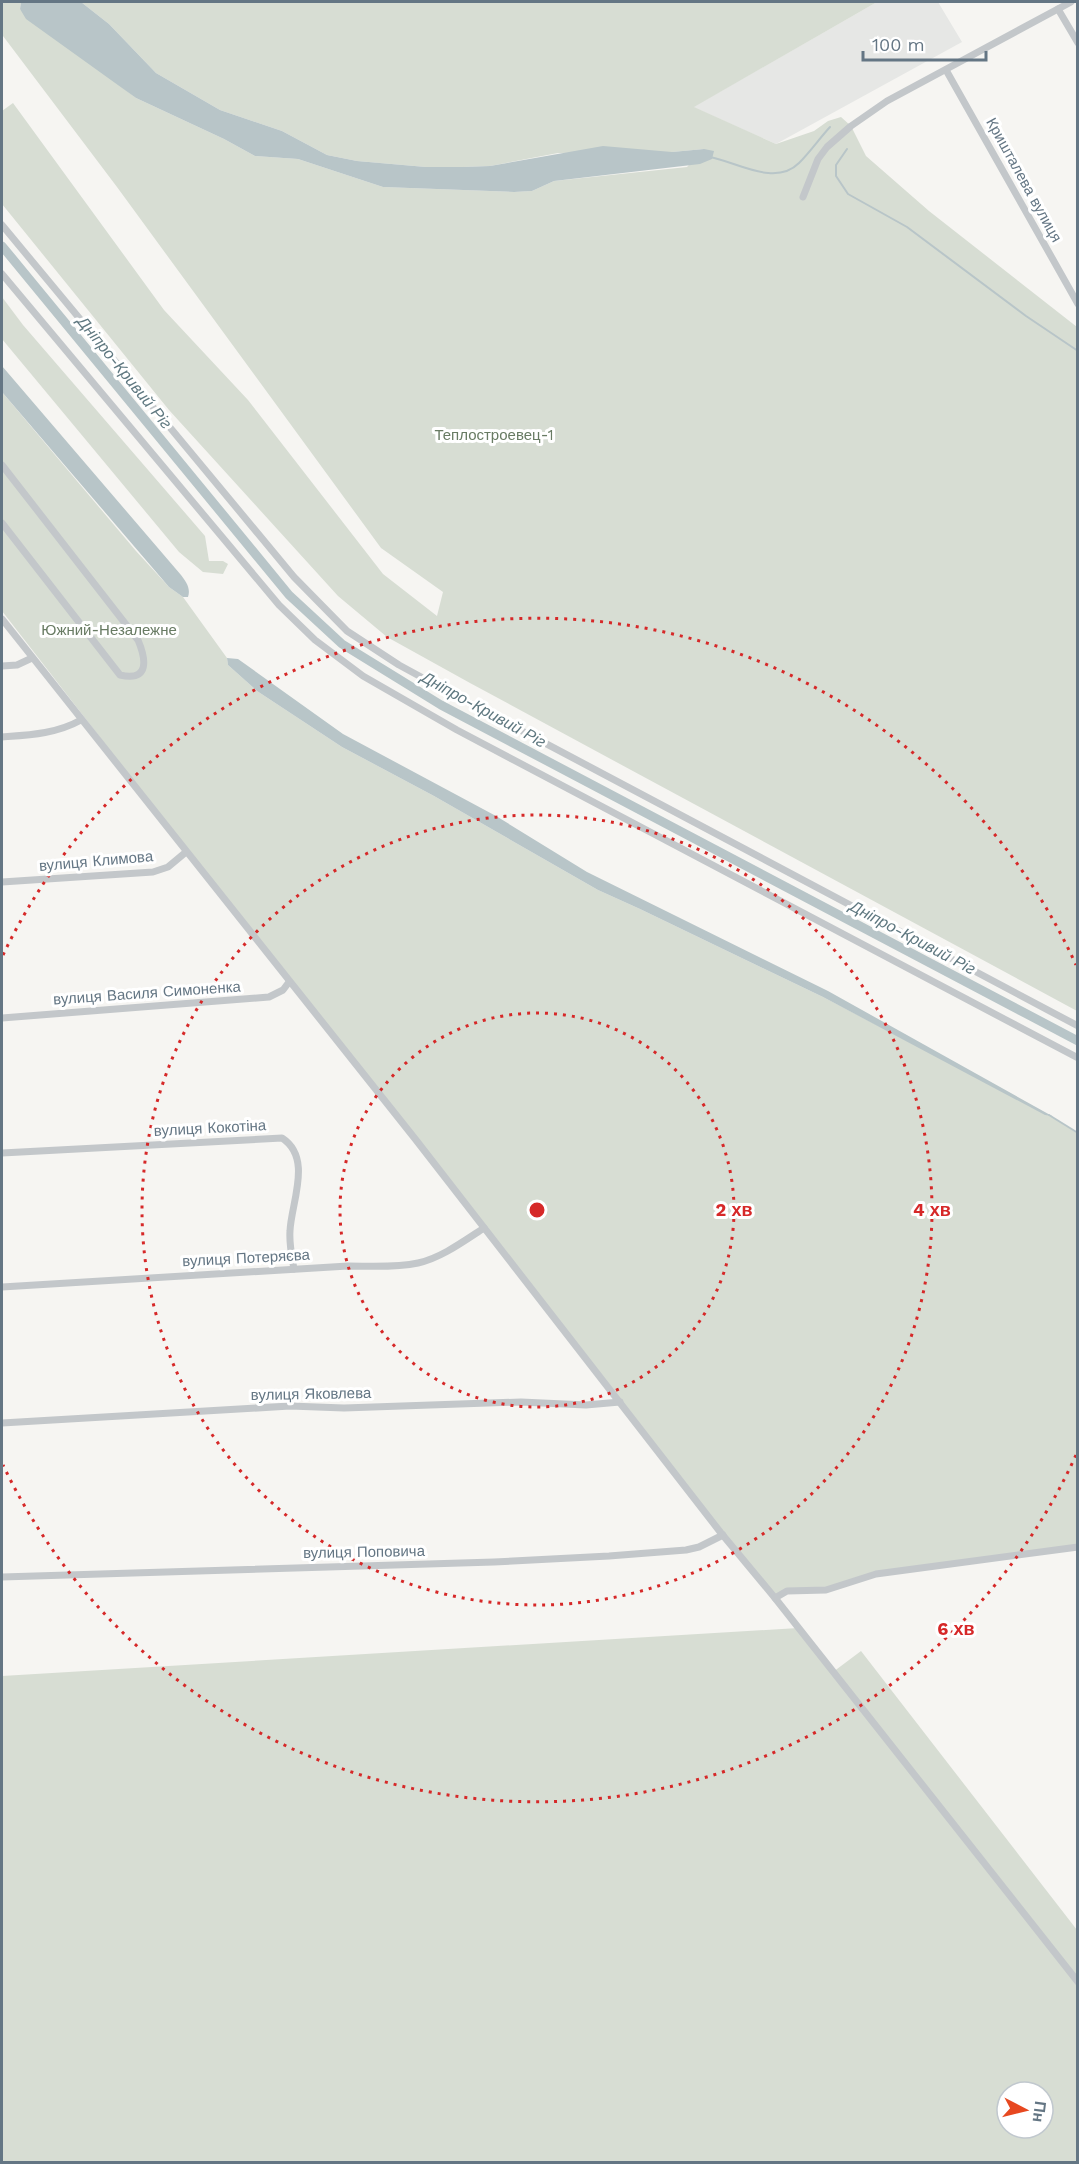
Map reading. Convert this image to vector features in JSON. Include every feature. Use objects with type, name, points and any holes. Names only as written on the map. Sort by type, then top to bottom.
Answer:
[{"type":"street","points":[[803,196],[818,159],[840,134],[887,101],[1071,2]]},
{"type":"street","points":[[1058,9],[1077,43]]},
{"type":"street","name":"Кришталева вулиця","points":[[946,70],[1077,304]]},
{"type":"street","points":[[2,225],[294,577],[347,631],[399,665],[445,690],[1077,1026]]},
{"type":"street","points":[[2,274],[279,605],[315,640],[363,676],[447,725],[1077,1058]]},
{"type":"street","points":[[2,465],[138,640],[145,657],[145,664],[141,670],[128,677],[120,675],[2,523]]},
{"type":"street","points":[[2,619],[1077,1982]]},
{"type":"street","points":[[2,666],[17,665],[32,658]]},
{"type":"street","points":[[2,737],[54,731],[69,727],[81,720]]},
{"type":"street","name":"вулиця Климова","points":[[2,882],[153,872],[168,867],[186,852]]},
{"type":"street","name":"вулиця Василя Симоненка","points":[[2,1018],[269,997],[283,990],[289,982]]},
{"type":"street","name":"вулиця Кокотіна","points":[[2,1153],[282,1138],[289,1142],[294,1151],[298,1172],[290,1229],[294,1269]]},
{"type":"street","name":"вулиця Потеряєва","points":[[2,1287],[294,1269],[403,1265],[420,1262],[453,1247],[484,1228]]},
{"type":"street","name":"вулиця Яковлева","points":[[2,1423],[290,1406],[344,1408],[521,1402],[586,1405],[620,1401]]},
{"type":"street","name":"вулиця Поповича","points":[[2,1577],[494,1562],[609,1556],[686,1550],[699,1547],[723,1535]]},
{"type":"street","points":[[775,1598],[787,1591],[825,1590],[876,1574],[1077,1547]]},
{"type":"shaded area","points":[[21,2],[81,2],[109,24],[156,73],[220,110],[282,131],[327,155],[357,161],[426,167],[463,167],[490,166],[603,146],[672,152],[704,149],[714,151],[712,159],[700,164],[554,181],[532,191],[383,187],[298,159],[255,156],[136,98],[26,19],[20,9]]},
{"type":"shaded area","points":[[877,2],[938,2],[962,42],[776,144],[693,107]]},
{"type":"shaded area","points":[[2,366],[181,575],[188,588],[188,597],[183,597],[169,587],[2,392]]},
{"type":"shaded area","points":[[227,658],[238,659],[343,734],[496,816],[587,872],[828,991],[1052,1116],[1045,1115],[823,997],[598,890],[434,796],[342,747],[257,691],[228,665]]},
{"type":"green space","name":"Теплостроевец-1","points":[[2,2],[21,2],[20,9],[136,98],[255,156],[298,159],[383,187],[514,192],[532,191],[554,181],[687,167],[704,149],[672,152],[558,153],[490,166],[463,167],[426,167],[357,161],[327,155],[282,131],[220,110],[156,73],[109,24],[81,2],[877,2],[694,107],[776,144],[814,131],[828,121],[841,117],[851,126],[866,156],[929,211],[1077,327],[1077,1011],[387,637],[338,596],[169,410],[2,204],[2,111],[13,103],[164,310],[248,400],[383,574],[437,616],[443,592],[381,548],[117,187],[3,36]]},
{"type":"green space","points":[[2,297],[23,325],[205,536],[209,561],[223,561],[228,564],[223,574],[203,572],[179,552],[2,339]]},
{"type":"green space","name":"Южний-Незалежне","points":[[2,392],[136,551],[169,587],[183,597],[227,658],[228,665],[257,691],[342,747],[434,796],[598,890],[823,997],[1051,1116],[1077,1133],[1077,1547],[876,1574],[826,1590],[799,1590],[775,1598],[115,761],[99,736],[2,611]]},
{"type":"green space","points":[[798,1628],[833,1672],[861,1651],[1077,1930],[1077,2162],[2,2162],[2,1676]]},
{"type":"waterway","points":[[710,157],[756,171],[779,173],[799,163],[830,127]]},
{"type":"waterway","points":[[847,149],[836,165],[836,176],[848,194],[907,227],[1026,316],[1078,351]]},
{"type":"waterway","name":"Дніпро-Кривий Ріг","points":[[2,246],[289,595],[342,644],[441,705],[1078,1041]]},
{"type":"waterway","points":[[1049,1115],[1078,1133]]}]
